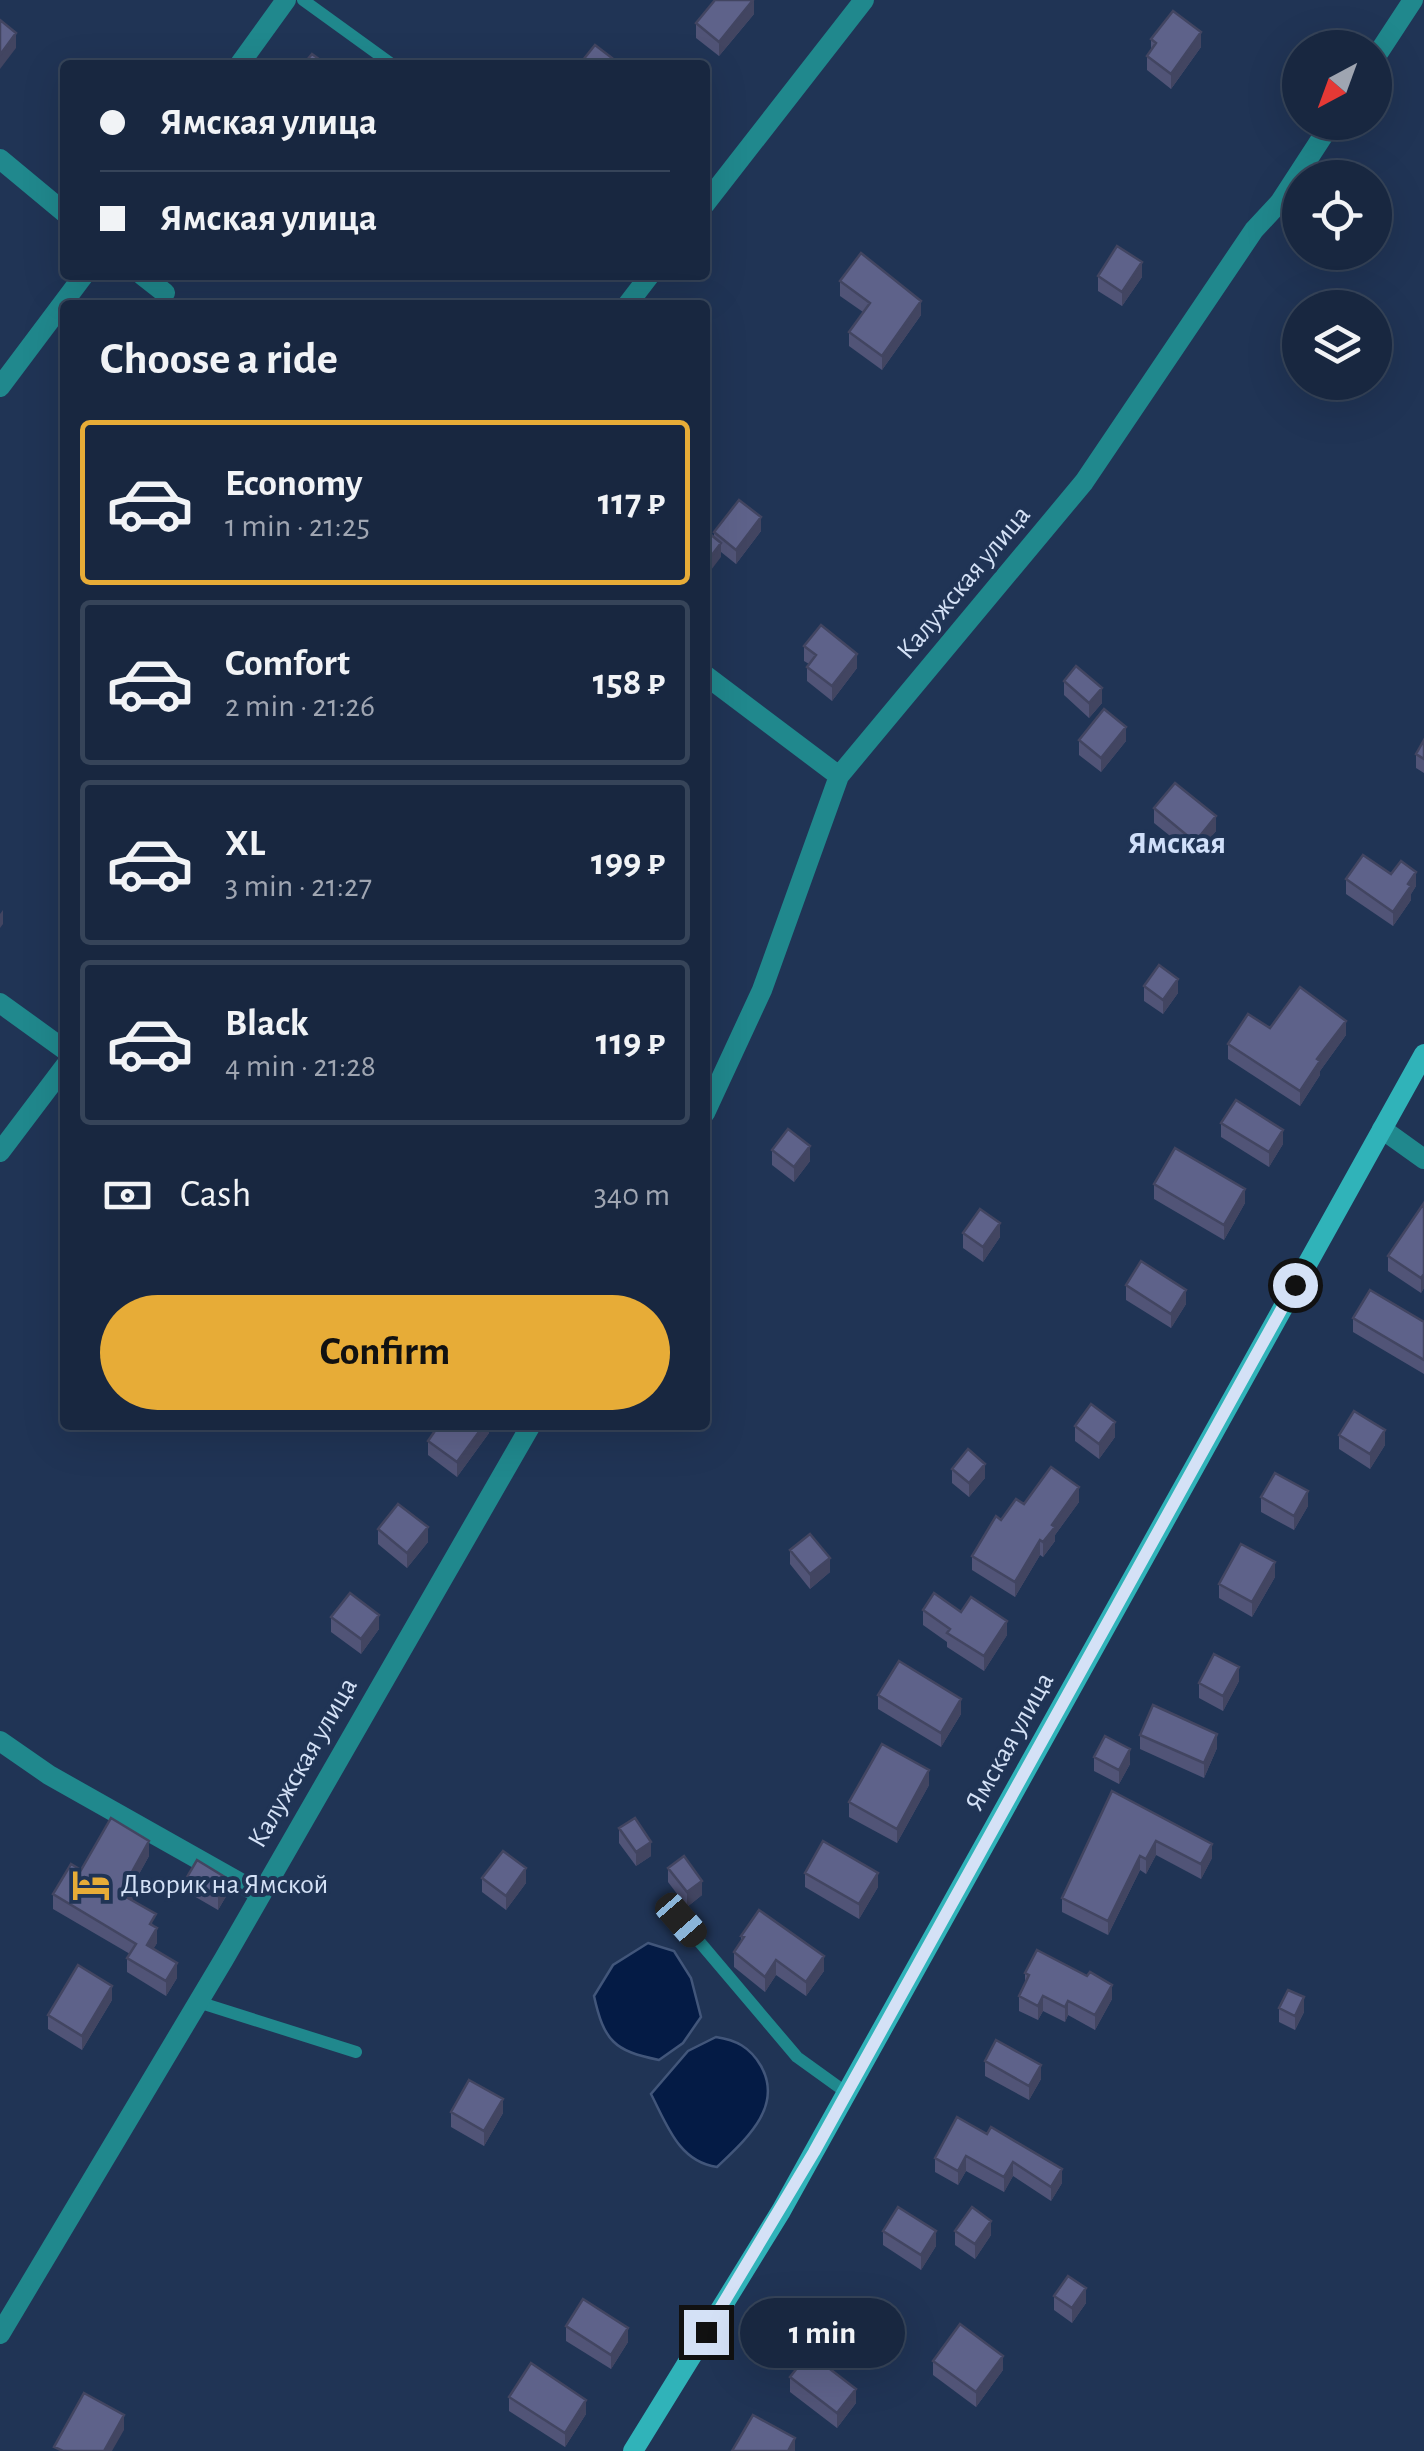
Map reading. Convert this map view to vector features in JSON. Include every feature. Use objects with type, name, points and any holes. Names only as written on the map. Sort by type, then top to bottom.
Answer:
[{"type":"main road","name":"Ямская улица","points":[[634,2451],[762,2244],[1424,1054]]},
{"type":"street","points":[[243,60],[286,0]]},
{"type":"street","points":[[710,198],[864,0]]},
{"type":"street","points":[[1392,33],[1414,0]]},
{"type":"street","name":"Калужская улица","points":[[710,1102],[762,990],[839,776],[1084,482],[1254,230],[1280,202],[1320,140]]},
{"type":"street","points":[[0,159],[60,209]]},
{"type":"street","points":[[149,280],[166,293]]},
{"type":"street","points":[[631,300],[646,280]]},
{"type":"street","points":[[0,387],[60,307]]},
{"type":"street","points":[[710,679],[839,776]]},
{"type":"street","points":[[0,1003],[60,1046]]},
{"type":"street","points":[[3,1142],[60,1072]]},
{"type":"street","points":[[1382,1129],[1424,1159]]},
{"type":"street","name":"Калужская улица","points":[[0,2334],[198,2002],[528,1430]]},
{"type":"street","points":[[0,1741],[49,1775],[260,1894]]},
{"type":"lane","points":[[303,0],[386,60]]},
{"type":"lane","points":[[681,1920],[797,2057],[847,2093]]},
{"type":"lane","points":[[198,2002],[356,2052]]},
{"type":"water","points":[[648,1943],[674,1951],[691,1978],[701,2017],[683,2043],[659,2060],[631,2053],[613,2041],[602,2024],[594,1996],[613,1965]]},
{"type":"water","points":[[716,2037],[736,2042],[752,2054],[767,2081],[768,2095],[758,2122],[717,2167],[704,2164],[684,2150],[651,2094],[688,2051]]},
{"type":"building","points":[[715,0],[753,0],[719,42],[696,23]]},
{"type":"building","points":[[1173,11],[1201,32],[1171,74],[1147,56],[1156,43],[1151,39]]},
{"type":"building","points":[[0,20],[16,33],[0,55]]},
{"type":"building","points":[[595,45],[612,58],[611,60],[583,60]]},
{"type":"building","points":[[1117,246],[1142,262],[1122,292],[1098,276]]},
{"type":"building","points":[[861,253],[921,301],[882,356],[849,332],[870,303],[840,281]]},
{"type":"building","points":[[739,500],[761,517],[736,550],[714,532]]},
{"type":"building","points":[[710,534],[721,543],[710,557]]},
{"type":"building","points":[[821,625],[857,654],[832,686],[807,667],[816,655],[804,646]]},
{"type":"building","points":[[1076,666],[1102,688],[1089,703],[1064,681]]},
{"type":"building","points":[[1104,709],[1126,727],[1101,758],[1079,740]]},
{"type":"building","points":[[1424,740],[1424,759],[1416,754]]},
{"type":"building","points":[[1175,783],[1216,816],[1195,842],[1154,808]]},
{"type":"building","points":[[1363,855],[1391,874],[1401,861],[1416,872],[1393,912],[1346,879]]},
{"type":"building","points":[[1159,965],[1178,979],[1163,1000],[1144,986]]},
{"type":"building","points":[[1300,987],[1346,1021],[1317,1059],[1320,1061],[1300,1091],[1228,1044],[1248,1014],[1270,1028]]},
{"type":"building","points":[[1236,1100],[1283,1130],[1269,1152],[1221,1123]]},
{"type":"building","points":[[788,1129],[810,1146],[794,1167],[772,1150]]},
{"type":"building","points":[[1175,1148],[1245,1189],[1224,1225],[1154,1184]]},
{"type":"building","points":[[1424,1203],[1424,1274],[1421,1278],[1388,1256]]},
{"type":"building","points":[[980,1209],[1000,1223],[983,1247],[963,1233]]},
{"type":"building","points":[[1141,1261],[1186,1290],[1171,1314],[1126,1285]]},
{"type":"building","points":[[1370,1290],[1424,1322],[1424,1360],[1353,1318]]},
{"type":"building","points":[[1091,1404],[1115,1422],[1099,1444],[1075,1426]]},
{"type":"building","points":[[1354,1411],[1385,1430],[1370,1454],[1339,1435]]},
{"type":"building","points":[[436,1430],[480,1430],[457,1462],[428,1441]]},
{"type":"building","points":[[968,1449],[985,1464],[969,1483],[952,1469]]},
{"type":"building","points":[[1051,1467],[1079,1487],[1015,1582],[972,1556],[996,1516],[1001,1520],[1016,1499],[1024,1504]]},
{"type":"building","points":[[1275,1473],[1308,1491],[1294,1516],[1261,1497]]},
{"type":"building","points":[[398,1504],[428,1527],[407,1553],[378,1529]]},
{"type":"building","points":[[810,1534],[830,1558],[810,1574],[790,1550]]},
{"type":"building","points":[[1241,1544],[1275,1562],[1252,1602],[1219,1584]]},
{"type":"building","points":[[350,1593],[379,1615],[361,1639],[331,1617]]},
{"type":"building","points":[[934,1593],[961,1612],[971,1597],[1007,1621],[984,1656],[947,1633],[950,1629],[923,1610]]},
{"type":"building","points":[[1214,1654],[1239,1667],[1223,1696],[1199,1683]]},
{"type":"building","points":[[899,1661],[961,1699],[941,1733],[878,1695]]},
{"type":"building","points":[[1153,1705],[1217,1734],[1204,1763],[1140,1735]]},
{"type":"building","points":[[1105,1736],[1130,1749],[1119,1770],[1094,1757]]},
{"type":"building","points":[[882,1744],[929,1770],[897,1829],[849,1802]]},
{"type":"building","points":[[1112,1791],[1212,1844],[1201,1864],[1156,1841],[1146,1859],[1140,1856],[1108,1921],[1062,1898]]},
{"type":"building","points":[[111,1818],[149,1841],[128,1879],[136,1884],[128,1898],[156,1914],[150,1924],[157,1928],[147,1945],[177,1963],[166,1981],[127,1958],[136,1944],[53,1894],[71,1864],[81,1870]]},
{"type":"building","points":[[635,1818],[651,1842],[636,1852],[619,1828]]},
{"type":"building","points":[[823,1841],[878,1873],[859,1904],[805,1873]]},
{"type":"building","points":[[503,1851],[526,1868],[506,1896],[482,1878]]},
{"type":"building","points":[[684,1856],[702,1881],[687,1892],[668,1868]]},
{"type":"building","points":[[197,1860],[228,1879],[218,1896],[187,1877]]},
{"type":"building","points":[[759,1910],[824,1956],[806,1982],[776,1960],[765,1977],[734,1952]]},
{"type":"building","points":[[1037,1950],[1112,1985],[1095,2015],[1068,2001],[1065,2007],[1043,1996],[1038,2006],[1019,1996]]},
{"type":"building","points":[[78,1965],[112,1986],[82,2036],[48,2015]]},
{"type":"building","points":[[1288,1990],[1304,1997],[1295,2016],[1279,2008]]},
{"type":"building","points":[[996,2040],[1041,2065],[1029,2086],[985,2061]]},
{"type":"building","points":[[469,2080],[503,2099],[484,2131],[451,2112]]},
{"type":"building","points":[[957,2117],[987,2134],[991,2127],[1062,2169],[1051,2187],[1013,2162],[1004,2177],[966,2156],[958,2171],[935,2158]]},
{"type":"building","points":[[898,2207],[936,2231],[921,2255],[883,2231]]},
{"type":"building","points":[[972,2207],[991,2221],[975,2244],[955,2231]]},
{"type":"building","points":[[1068,2276],[1086,2288],[1072,2308],[1054,2296]]},
{"type":"building","points":[[583,2299],[628,2328],[611,2355],[566,2326]]},
{"type":"building","points":[[960,2324],[1003,2356],[976,2392],[933,2361]]},
{"type":"building","points":[[809,2353],[856,2389],[837,2413],[790,2377]]},
{"type":"building","points":[[531,2363],[586,2400],[565,2433],[509,2397]]},
{"type":"building","points":[[84,2393],[124,2415],[104,2451],[63,2451],[54,2447]]},
{"type":"building","points":[[753,2415],[795,2438],[788,2451],[732,2451]]},
{"type":"place","name":"Дворик на Ямской","points":[[91,1885]]},
{"type":"district","name":"Ямская","points":[[1177,843]]},
{"type":"route","points":[[706,2332],[814,2152],[1295,1285]]}]
